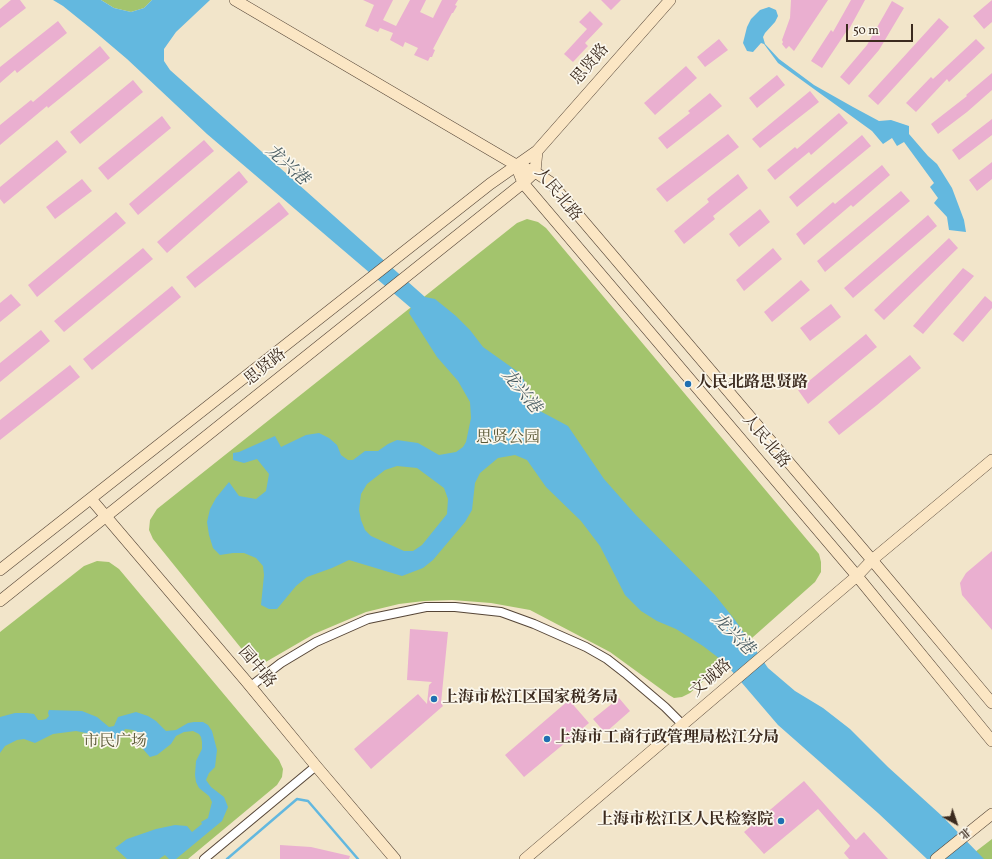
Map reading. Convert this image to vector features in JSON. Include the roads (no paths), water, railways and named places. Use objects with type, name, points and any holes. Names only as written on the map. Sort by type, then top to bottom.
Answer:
[{"type":"main road","name":"人民北路","points":[[235,0],[516,165],[535,172],[550,182],[992,703]]},
{"type":"main road","name":"思贤路","points":[[0,570],[490,184],[537,151],[670,0]]},
{"type":"main road","points":[[535,172],[537,151]]},
{"type":"main road","name":"人民北路","points":[[516,165],[523,183],[857,576],[992,741]]},
{"type":"main road","name":"思贤路","points":[[0,601],[535,172]]},
{"type":"main road","name":"文诚路","points":[[525,859],[857,576],[872,560],[992,460]]},
{"type":"main road","name":"园中路","points":[[91,499],[395,859]]},
{"type":"main road","points":[[936,859],[992,814]]},
{"type":"street","points":[[250,686],[281,663],[316,642],[368,620],[426,607],[455,607],[501,612],[534,624],[586,647],[607,659],[625,673],[665,707],[683,725]]},
{"type":"street","points":[[204,859],[316,766]]},
{"type":"water","name":"龙兴港","points":[[53,0],[101,0],[114,8],[131,12],[144,8],[152,0],[210,0],[176,32],[164,49],[164,61],[170,70],[425,297],[435,299],[470,330],[483,347],[521,374],[528,389],[531,401],[540,411],[568,426],[604,479],[635,514],[715,595],[735,620],[768,668],[795,691],[823,708],[850,729],[888,767],[942,816],[984,859],[927,859],[878,813],[778,725],[724,662],[703,646],[676,629],[657,621],[641,611],[625,595],[600,546],[581,521],[546,487],[527,460],[515,455],[498,458],[480,473],[475,483],[472,510],[465,522],[433,560],[423,568],[402,576],[349,560],[307,577],[296,586],[277,609],[269,609],[261,605],[264,575],[263,566],[256,558],[244,553],[220,555],[213,548],[209,535],[207,522],[210,509],[216,498],[229,482],[239,496],[256,499],[266,491],[269,474],[257,459],[244,463],[233,460],[233,453],[239,452],[275,436],[281,447],[306,435],[319,433],[329,438],[337,445],[341,455],[348,460],[353,460],[365,451],[378,451],[397,440],[418,443],[439,455],[456,452],[463,447],[466,442],[471,418],[470,402],[458,381],[437,357],[409,313],[411,308],[207,134],[127,59],[63,6]],"holes":[[[397,466],[417,468],[444,488],[448,499],[447,514],[422,545],[413,551],[404,551],[371,536],[365,530],[359,510],[361,494],[367,484],[385,470]]]},
{"type":"water","points":[[769,7],[776,10],[778,16],[763,37],[765,44],[779,59],[814,85],[879,121],[891,120],[909,126],[909,134],[937,164],[952,188],[964,220],[966,232],[949,230],[947,217],[934,203],[938,198],[930,187],[934,183],[904,142],[897,146],[892,138],[883,144],[872,131],[778,63],[764,44],[761,43],[753,52],[747,51],[743,43],[747,27],[751,19],[760,10]]},
{"type":"water","points":[[49,710],[82,711],[97,717],[109,727],[114,726],[118,717],[136,712],[148,716],[156,721],[166,731],[176,730],[188,723],[194,722],[203,722],[208,725],[212,731],[217,750],[215,767],[209,773],[206,780],[211,787],[224,797],[228,807],[222,821],[176,859],[169,859],[165,855],[159,859],[127,859],[115,848],[127,839],[156,829],[175,825],[187,826],[192,832],[202,824],[201,822],[208,818],[212,802],[209,796],[199,788],[195,775],[196,761],[202,749],[201,737],[193,731],[184,732],[176,736],[171,744],[157,755],[150,757],[136,741],[136,731],[125,729],[121,737],[114,744],[106,738],[76,731],[53,734],[35,743],[24,739],[17,740],[5,746],[0,753],[0,717],[15,713],[27,713],[34,714],[38,720],[42,720],[49,716]]},
{"type":"waterway","points":[[227,859],[297,799],[308,801],[358,859]]},
{"type":"place","name":"人民北路思贤路","points":[[688,384]]},
{"type":"place","name":"上海市松江区国家税务局","points":[[434,699]]},
{"type":"place","name":"上海市工商行政管理局松江分局","points":[[547,739]]},
{"type":"place","name":"上海市松江区人民检察院","points":[[781,821]]},
{"type":"park label","name":"思贤公园","points":[[508,439]]},
{"type":"park label","name":"市民广场","points":[[115,743]]}]
